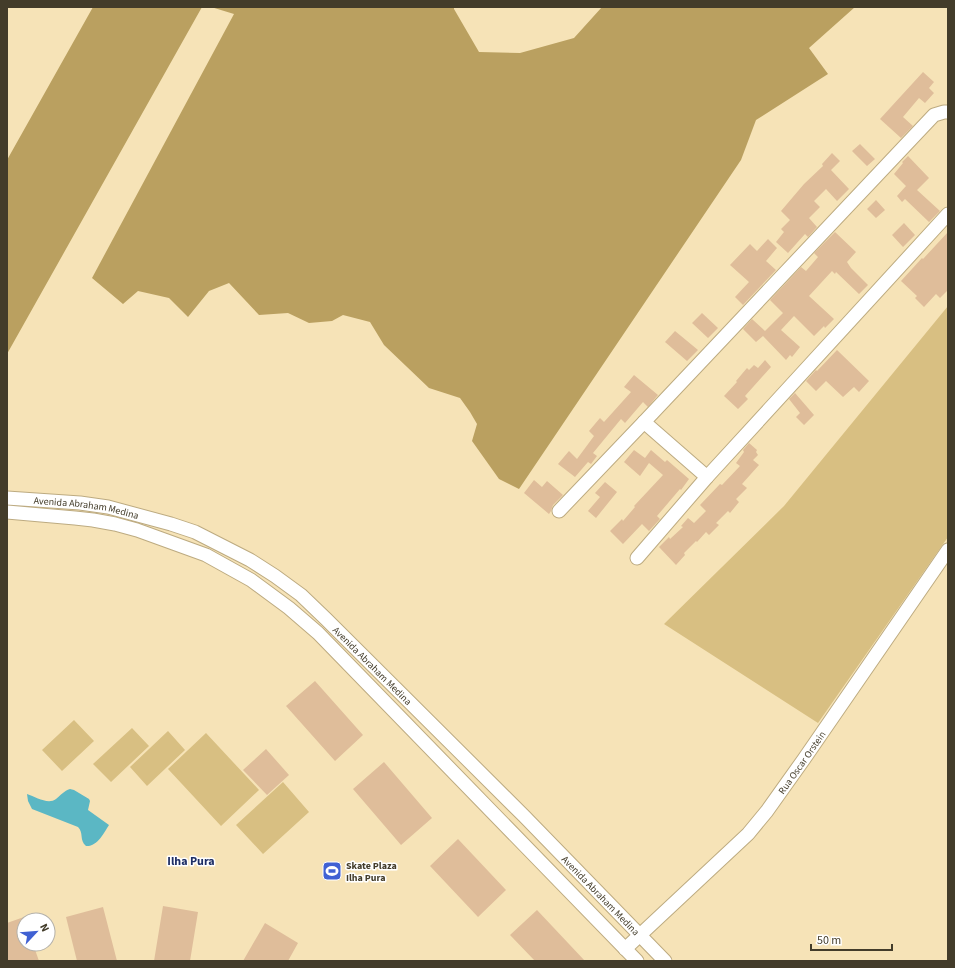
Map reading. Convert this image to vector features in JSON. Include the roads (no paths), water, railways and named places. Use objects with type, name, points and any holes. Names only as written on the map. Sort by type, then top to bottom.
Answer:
[{"type":"street","points":[[559,511],[934,115],[948,112]]},
{"type":"street","points":[[637,558],[707,477],[948,214]]},
{"type":"street","points":[[644,422],[707,477]]},
{"type":"street","name":"Avenida Abraham Medina","points":[[7,498],[80,503],[108,507],[171,524],[195,532],[218,543],[250,560],[275,576],[300,595],[390,683],[524,816],[665,961]]},
{"type":"street","name":"Avenida Abraham Medina","points":[[7,512],[93,520],[137,530],[206,555],[251,580],[289,608],[318,633],[637,961]]},
{"type":"street","name":"Rua Oscar Orstein","points":[[625,949],[748,834],[767,811],[948,550]]},
{"type":"street","points":[[377,693],[383,695],[386,693],[391,687],[390,683]]},
{"type":"street","points":[[394,711],[397,700],[406,699]]},
{"type":"water","points":[[70,789],[89,799],[88,810],[109,825],[100,839],[90,846],[86,846],[84,844],[80,829],[78,827],[32,809],[28,801],[27,794],[42,800],[53,801]]},
{"type":"place","name":"Skate Plaza Ilha Pura","points":[[332,871]]},
{"type":"district","name":"Ilha Pura","points":[[191,861]]}]
